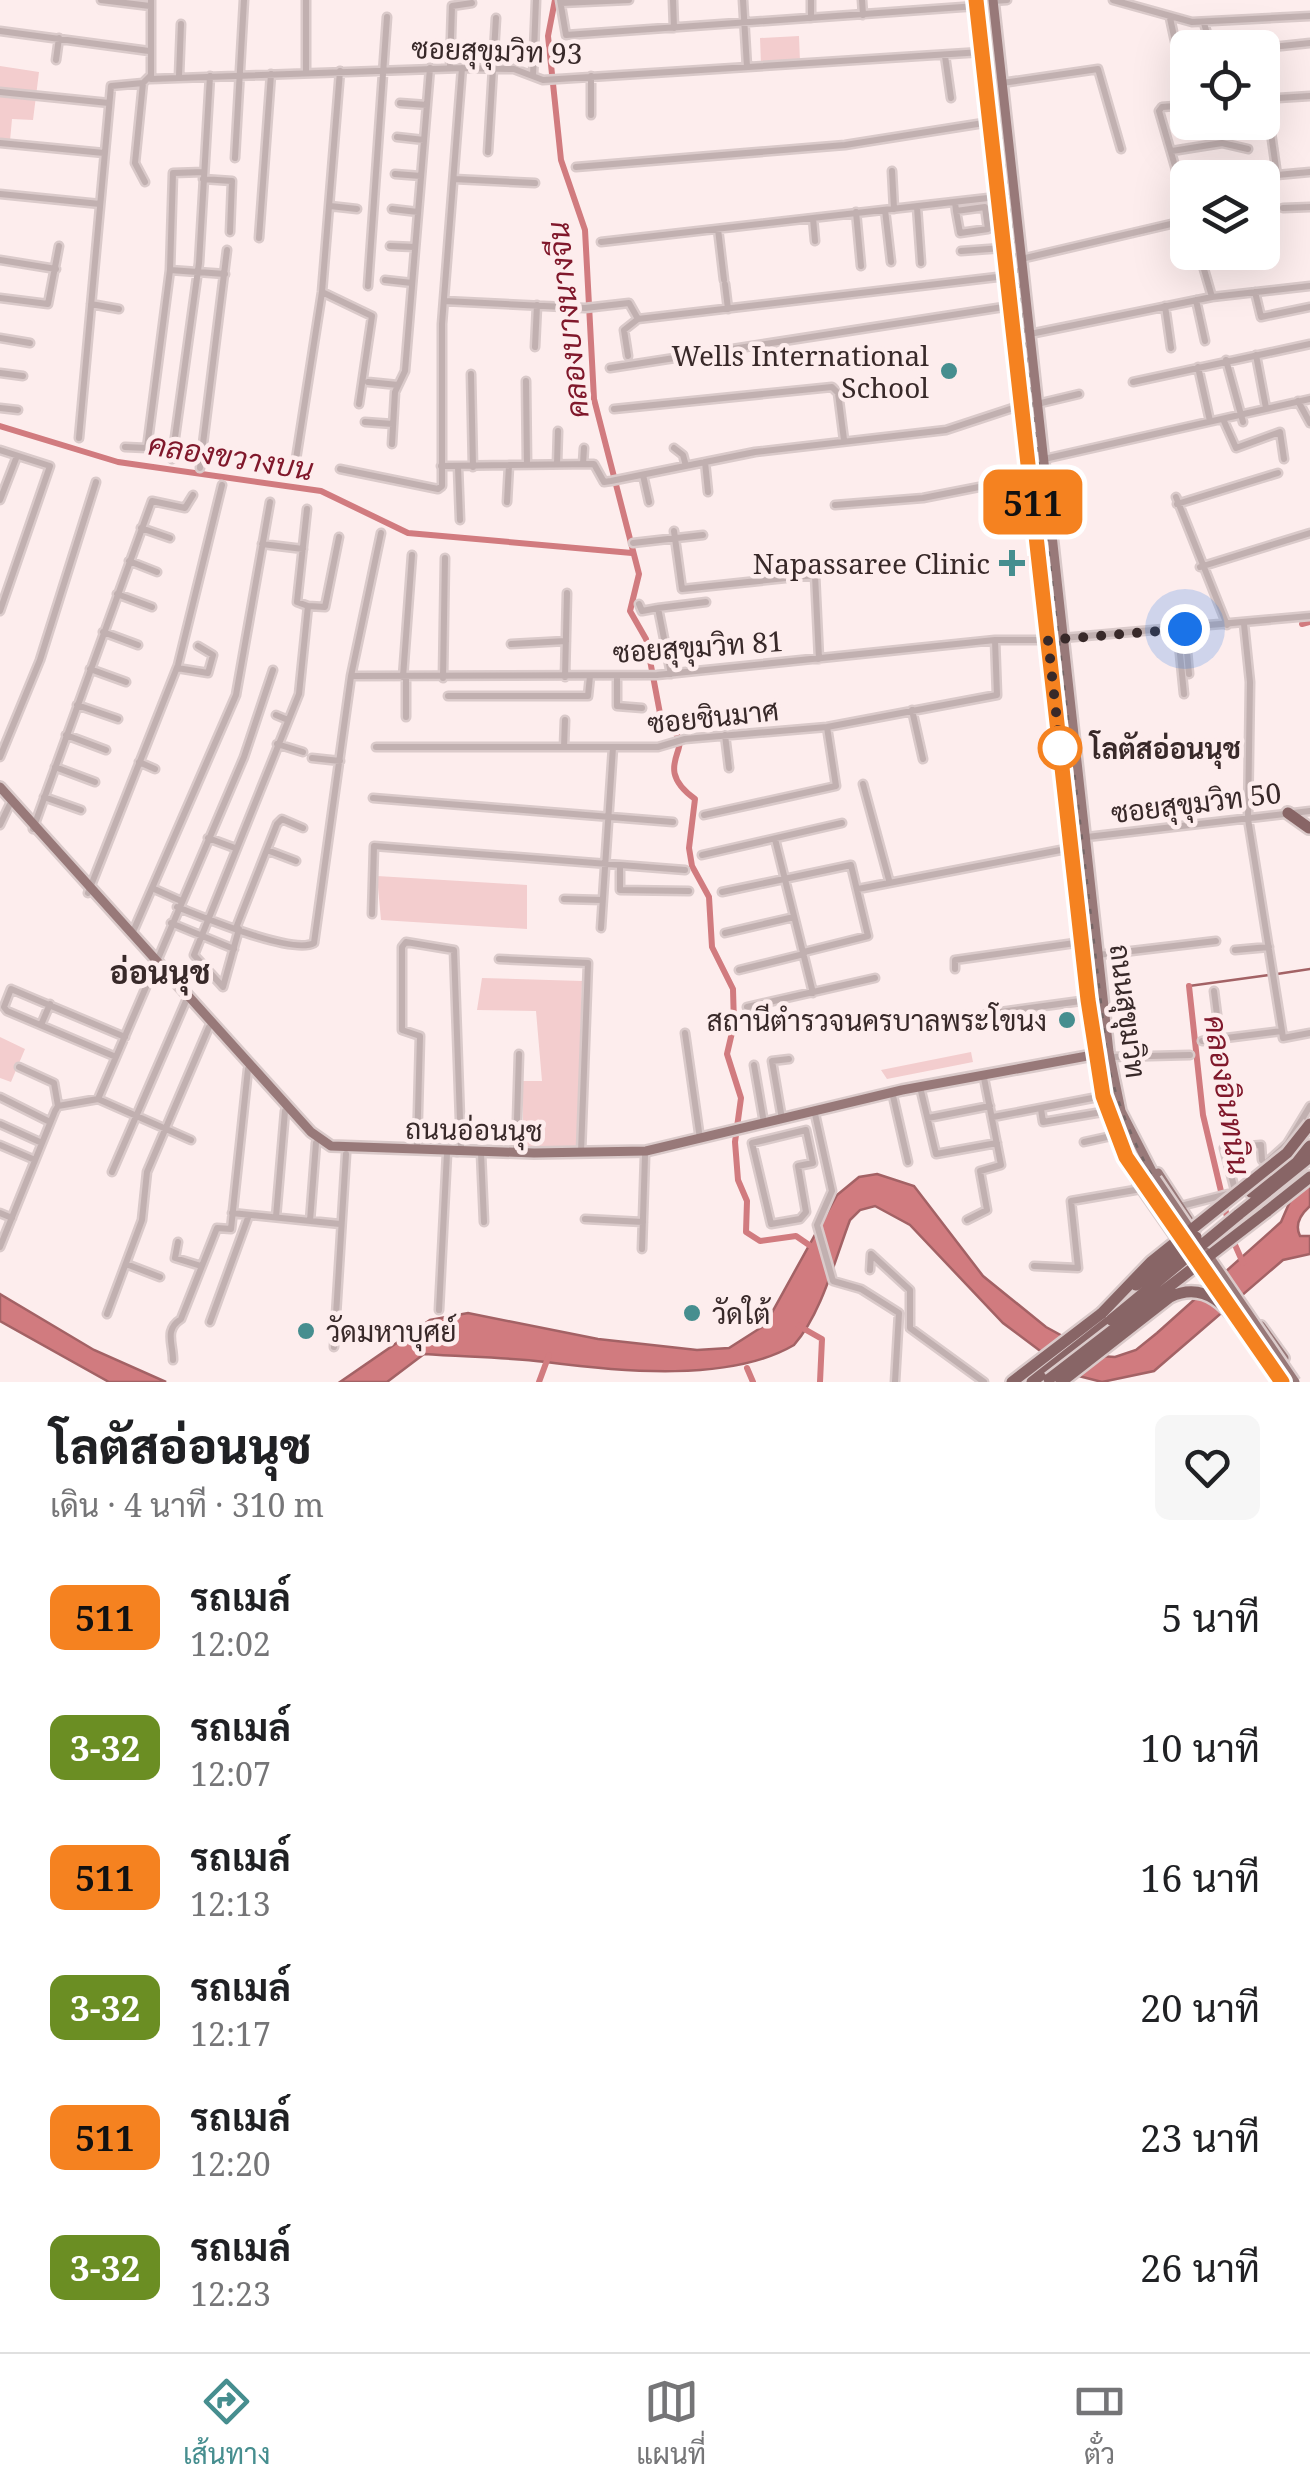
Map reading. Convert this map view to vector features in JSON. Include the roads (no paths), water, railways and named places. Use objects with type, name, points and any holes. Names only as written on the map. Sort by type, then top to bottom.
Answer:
[{"type":"highway","points":[[1309,811],[1310,836]]},
{"type":"highway","points":[[1288,813],[1309,828]]},
{"type":"highway","points":[[1102,1313],[1151,1262],[1275,1164],[1310,1124]]},
{"type":"highway","points":[[1012,1382],[1310,1146]]},
{"type":"highway","points":[[1032,1382],[1310,1158]]},
{"type":"highway","points":[[1046,1382],[1310,1177]]},
{"type":"highway","points":[[1060,1382],[1170,1297],[1188,1290],[1203,1291],[1220,1301],[1258,1348]]},
{"type":"main road","name":"ถนนสุขุมวิท","points":[[993,0],[1109,1055],[1122,1111],[1156,1180],[1298,1382]]},
{"type":"main road","name":"ถนนสุขุมวิท","points":[[976,3],[1088,1000],[1103,1096],[1116,1135],[1144,1188],[1280,1382]]},
{"type":"main road","points":[[1002,243],[1018,236]]},
{"type":"main road","points":[[1048,640],[1063,638]]},
{"type":"main road","name":"ถนนอ่อนนุช","points":[[0,790],[34,828]]},
{"type":"main road","name":"ถนนอ่อนนุช","points":[[0,790],[318,1139],[347,1150],[534,1156]]},
{"type":"main road","name":"ถนนอ่อนนุช","points":[[156,963],[316,1143],[346,1154],[417,1151]]},
{"type":"main road","points":[[1095,1055],[1109,1055]]},
{"type":"main road","name":"ถนนอ่อนนุช","points":[[455,1151],[534,1156],[646,1154],[848,1104],[1095,1055]]},
{"type":"main road","name":"ถนนอ่อนนุช","points":[[877,1098],[1095,1055]]},
{"type":"main road","name":"ถนนอ่อนนุช","points":[[783,1121],[848,1104]]},
{"type":"main road","points":[[1136,1142],[1197,1228],[1177,1244],[1144,1188]]},
{"type":"main road","points":[[1280,1382],[1247,1338],[1262,1326],[1298,1382]]},
{"type":"street","points":[[101,0],[150,3],[149,50],[135,163],[145,182]]},
{"type":"street","points":[[235,158],[244,0]]},
{"type":"street","points":[[306,0],[306,72]]},
{"type":"street","points":[[533,76],[536,0]]},
{"type":"street","points":[[630,0],[560,2],[566,35],[932,10],[976,3]]},
{"type":"street","points":[[672,0],[674,28]]},
{"type":"street","points":[[742,0],[748,67]]},
{"type":"street","points":[[811,0],[812,18]]},
{"type":"street","points":[[862,0],[863,15]]},
{"type":"street","points":[[931,0],[932,10]]},
{"type":"street","points":[[993,0],[1007,0]]},
{"type":"street","points":[[1118,1],[1204,23],[1310,16]]},
{"type":"street","points":[[450,68],[452,6],[472,3]]},
{"type":"street","points":[[1170,17],[1173,30]]},
{"type":"street","points":[[368,286],[387,18]]},
{"type":"street","points":[[488,152],[496,18]]},
{"type":"street","points":[[1204,23],[1206,30]]},
{"type":"street","points":[[179,76],[181,24]]},
{"type":"street","points":[[0,31],[149,50]]},
{"type":"street","points":[[56,60],[59,38]]},
{"type":"street","points":[[1280,46],[1310,43]]},
{"type":"street","name":"ซอยสุขุมวิท 93","points":[[146,80],[494,68],[543,80],[982,52]]},
{"type":"street","points":[[945,56],[951,98]]},
{"type":"street","points":[[392,444],[398,385],[404,379],[430,68]]},
{"type":"street","points":[[340,469],[438,490],[442,486],[444,302],[462,68]]},
{"type":"street","points":[[1002,83],[1098,69],[1121,149]]},
{"type":"street","points":[[294,472],[322,292],[340,71]]},
{"type":"street","points":[[259,238],[271,74]]},
{"type":"street","points":[[172,458],[198,271],[210,76]]},
{"type":"street","points":[[591,76],[592,115]]},
{"type":"street","points":[[79,438],[109,103],[113,83],[146,80]]},
{"type":"street","points":[[0,92],[109,103]]},
{"type":"street","points":[[1280,98],[1310,96]]},
{"type":"street","points":[[400,103],[426,104]]},
{"type":"street","points":[[1170,107],[1160,108],[1174,160]]},
{"type":"street","points":[[576,167],[845,145],[990,122]]},
{"type":"street","points":[[397,137],[424,140]]},
{"type":"street","points":[[1271,140],[1277,175],[1310,172]]},
{"type":"street","points":[[0,144],[104,153]]},
{"type":"street","points":[[1171,150],[1222,144],[1248,149]]},
{"type":"street","points":[[890,262],[892,170]]},
{"type":"street","points":[[126,447],[147,448],[170,270],[172,173],[232,181],[230,232]]},
{"type":"street","points":[[395,174],[421,176]]},
{"type":"street","points":[[454,179],[535,183]]},
{"type":"street","points":[[0,194],[100,204]]},
{"type":"street","points":[[956,206],[997,197]]},
{"type":"street","points":[[330,206],[358,209]]},
{"type":"street","points":[[602,242],[917,207],[956,206],[985,208],[988,229],[958,232],[956,206]]},
{"type":"street","points":[[917,207],[921,263]]},
{"type":"street","points":[[1284,208],[1310,207]]},
{"type":"street","points":[[392,210],[418,212]]},
{"type":"street","points":[[856,212],[861,266]]},
{"type":"street","points":[[813,218],[815,241]]},
{"type":"street","points":[[1020,259],[1170,224]]},
{"type":"street","points":[[718,229],[728,309]]},
{"type":"street","points":[[961,251],[1002,243]]},
{"type":"street","points":[[0,298],[48,304],[59,246]]},
{"type":"street","points":[[390,246],[415,247]]},
{"type":"street","points":[[200,468],[227,250]]},
{"type":"street","points":[[0,260],[56,269]]},
{"type":"street","points":[[170,270],[225,274]]},
{"type":"street","points":[[1205,270],[1212,297]]},
{"type":"street","points":[[628,356],[624,330],[638,320],[1006,276]]},
{"type":"street","points":[[385,280],[412,283]]},
{"type":"street","points":[[1028,334],[1212,297],[1310,286]]},
{"type":"street","points":[[322,292],[372,316],[359,404]]},
{"type":"street","points":[[1256,292],[1261,317],[1310,307]]},
{"type":"street","points":[[1196,300],[1206,340]]},
{"type":"street","points":[[444,302],[589,307],[629,303],[638,320]]},
{"type":"street","points":[[91,304],[120,310]]},
{"type":"street","points":[[536,347],[537,305]]},
{"type":"street","points":[[610,368],[1010,306]]},
{"type":"street","points":[[1165,306],[1171,348]]},
{"type":"street","points":[[0,338],[30,343]]},
{"type":"street","points":[[1133,382],[1310,344]]},
{"type":"street","points":[[1256,355],[1266,408]]},
{"type":"street","points":[[1226,360],[1241,418]]},
{"type":"street","points":[[1198,367],[1210,421]]},
{"type":"street","points":[[0,373],[23,376]]},
{"type":"street","points":[[471,374],[473,467]]},
{"type":"street","points":[[526,381],[527,465]]},
{"type":"street","points":[[368,382],[398,385]]},
{"type":"street","points":[[614,409],[832,387],[838,393],[844,440]]},
{"type":"street","points":[[1036,404],[1079,394]]},
{"type":"street","points":[[1043,460],[1210,421],[1241,418],[1266,408],[1310,399]]},
{"type":"street","points":[[1298,401],[1310,424]]},
{"type":"street","points":[[441,466],[597,465],[604,482],[844,440],[946,430],[1022,406]]},
{"type":"street","points":[[0,408],[18,410]]},
{"type":"street","points":[[1223,419],[1236,448],[1280,432],[1284,459]]},
{"type":"street","points":[[365,422],[393,424]]},
{"type":"street","points":[[557,464],[558,431]]},
{"type":"street","points":[[583,464],[584,448]]},
{"type":"street","points":[[674,448],[683,455],[692,478]]},
{"type":"street","points":[[0,450],[50,466],[0,611]]},
{"type":"street","points":[[0,500],[17,456]]},
{"type":"street","points":[[705,462],[708,492]]},
{"type":"street","points":[[507,502],[509,465]]},
{"type":"street","points":[[458,466],[460,520]]},
{"type":"street","points":[[1226,625],[1176,501],[1278,473]]},
{"type":"street","points":[[644,474],[649,502]]},
{"type":"street","points":[[835,504],[922,498],[1030,476]]},
{"type":"street","points":[[0,757],[40,660],[96,482]]},
{"type":"street","points":[[89,890],[177,668],[222,485]]},
{"type":"street","points":[[34,828],[152,500],[185,508],[193,495]]},
{"type":"street","points":[[131,936],[236,695],[270,502]]},
{"type":"street","points":[[307,509],[297,602],[325,607],[339,536]]},
{"type":"street","points":[[141,528],[170,538]]},
{"type":"street","points":[[152,888],[207,918],[284,943],[306,948],[314,943],[350,676],[381,533]]},
{"type":"street","points":[[1200,567],[1310,533]]},
{"type":"street","points":[[634,543],[674,535],[703,535]]},
{"type":"street","points":[[674,535],[682,589],[815,576],[819,659]]},
{"type":"street","points":[[262,544],[303,549]]},
{"type":"street","points":[[406,717],[404,677],[412,555]]},
{"type":"street","points":[[443,678],[445,558]]},
{"type":"street","points":[[129,562],[157,572]]},
{"type":"street","points":[[565,677],[567,592]]},
{"type":"street","points":[[117,594],[152,608]]},
{"type":"street","points":[[640,604],[642,610],[706,602]]},
{"type":"street","points":[[303,828],[282,819],[238,928],[223,987],[194,956],[304,673],[308,606]]},
{"type":"street","points":[[658,608],[671,674]]},
{"type":"street","points":[[1063,638],[1310,616]]},
{"type":"street","points":[[1244,624],[1250,682],[1248,819],[1283,1038],[1310,1033]]},
{"type":"street","points":[[1185,629],[1188,674]]},
{"type":"street","points":[[104,632],[138,645]]},
{"type":"street","points":[[1164,634],[1178,634],[1184,694]]},
{"type":"street","name":"ซอยสุขุมวิท 81","points":[[350,676],[617,677],[995,640],[1048,640]]},
{"type":"street","name":"ซอยชินมาศ","points":[[376,747],[658,747],[681,740],[826,728],[997,694],[995,640]]},
{"type":"street","points":[[511,644],[566,641]]},
{"type":"street","points":[[177,668],[209,672],[212,655],[198,646]]},
{"type":"street","points":[[90,669],[126,682]]},
{"type":"street","points":[[98,1099],[244,757],[273,670]]},
{"type":"street","points":[[448,696],[588,696],[590,676]]},
{"type":"street","points":[[617,677],[617,706],[642,708]]},
{"type":"street","points":[[406,700],[416,701]]},
{"type":"street","points":[[78,704],[118,719]]},
{"type":"street","points":[[912,710],[923,760]]},
{"type":"street","points":[[276,715],[288,720]]},
{"type":"street","points":[[564,747],[565,720]]},
{"type":"street","points":[[704,814],[836,786],[826,728]]},
{"type":"street","points":[[66,736],[106,750]]},
{"type":"street","points":[[726,736],[729,768]]},
{"type":"street","points":[[278,744],[303,752]]},
{"type":"street","points":[[600,928],[613,746]]},
{"type":"street","points":[[312,758],[340,762]]},
{"type":"street","points":[[139,762],[155,768]]},
{"type":"street","points":[[55,768],[95,782]]},
{"type":"street","points":[[863,784],[890,880]]},
{"type":"street","points":[[44,797],[81,810]]},
{"type":"street","points":[[373,798],[673,822]]},
{"type":"street","points":[[0,825],[10,804]]},
{"type":"street","name":"ซอยสุขุมวิท 50","points":[[1086,836],[1309,811]]},
{"type":"street","points":[[702,855],[842,823]]},
{"type":"street","points":[[208,838],[235,848]]},
{"type":"street","points":[[775,839],[813,992]]},
{"type":"street","points":[[372,914],[374,846],[685,870]]},
{"type":"street","points":[[858,889],[1071,848]]},
{"type":"street","points":[[267,850],[296,861]]},
{"type":"street","points":[[722,892],[849,864],[858,889],[866,938],[739,970]]},
{"type":"street","points":[[620,865],[620,890],[688,891]]},
{"type":"street","points":[[564,898],[602,900]]},
{"type":"street","points":[[726,933],[794,917]]},
{"type":"street","points":[[171,923],[234,949]]},
{"type":"street","points":[[1098,955],[1216,941]]},
{"type":"street","points":[[954,968],[954,960],[1082,942]]},
{"type":"street","points":[[417,1151],[420,1036],[402,1030],[403,944],[452,948],[455,1151],[439,1310]]},
{"type":"street","points":[[1234,950],[1269,948]]},
{"type":"street","points":[[499,959],[588,963],[581,1155]]},
{"type":"street","points":[[747,1008],[875,978]]},
{"type":"street","points":[[116,1057],[5,1009],[11,989],[124,1038]]},
{"type":"street","points":[[1214,991],[1220,1038]]},
{"type":"street","points":[[986,1014],[1088,1000]]},
{"type":"street","points":[[112,1172],[186,1001]]},
{"type":"street","points":[[42,1025],[50,1004]]},
{"type":"street","points":[[764,1004],[768,1026]]},
{"type":"street","points":[[107,1314],[142,1220],[146,1172],[209,1027]]},
{"type":"street","points":[[1202,1040],[1282,1031]]},
{"type":"street","points":[[685,1032],[701,1142]]},
{"type":"street","points":[[516,1153],[519,1054]]},
{"type":"street","points":[[1109,1055],[1190,1055]]},
{"type":"street","points":[[783,1121],[772,1061],[788,1059]]},
{"type":"street","points":[[754,1065],[765,1126]]},
{"type":"street","points":[[0,1247],[58,1106],[54,1083],[19,1067]]},
{"type":"street","points":[[172,1360],[168,1337],[217,1228],[231,1228],[248,1070]]},
{"type":"street","points":[[967,1220],[987,1210],[980,1170],[1001,1165],[984,1078]]},
{"type":"street","points":[[922,1090],[939,1156],[997,1143]]},
{"type":"street","points":[[894,1096],[908,1162]]},
{"type":"street","points":[[992,1118],[1103,1096]]},
{"type":"street","points":[[0,1097],[50,1122]]},
{"type":"street","points":[[58,1106],[98,1099],[192,1140]]},
{"type":"street","points":[[928,1118],[990,1106]]},
{"type":"street","points":[[1181,1206],[1235,1190],[1287,1144],[1310,1106]]},
{"type":"street","points":[[1041,1109],[1044,1122],[1108,1111]]},
{"type":"street","points":[[276,1217],[285,1111]]},
{"type":"street","points":[[816,1114],[832,1191],[817,1225],[833,1281],[861,1289],[899,1313],[895,1382]]},
{"type":"street","points":[[0,1124],[42,1142]]},
{"type":"street","points":[[806,1130],[808,1140],[813,1163],[798,1166],[806,1212],[800,1219],[770,1224],[752,1143],[806,1130]]},
{"type":"street","points":[[1084,1142],[1116,1135]]},
{"type":"street","points":[[808,1140],[821,1140]]},
{"type":"street","points":[[310,1221],[316,1143]]},
{"type":"street","points":[[1235,1190],[1224,1148],[1261,1144],[1262,1160]]},
{"type":"street","points":[[0,1145],[35,1160]]},
{"type":"street","points":[[481,1153],[484,1222]]},
{"type":"street","points":[[334,1346],[346,1154]]},
{"type":"street","points":[[642,1249],[646,1154]]},
{"type":"street","points":[[1034,1266],[1078,1268],[1071,1201],[1144,1188]]},
{"type":"street","points":[[232,1213],[341,1224]]},
{"type":"street","points":[[0,1214],[12,1218]]},
{"type":"street","points":[[210,1322],[248,1215]]},
{"type":"street","points":[[585,1219],[644,1222]]},
{"type":"street","points":[[178,1242],[175,1258],[201,1266]]},
{"type":"street","points":[[870,1270],[871,1254],[911,1292],[910,1328],[984,1382]]},
{"type":"street","points":[[126,1264],[160,1277]]},
{"type":"waterway","name":"คลองบางนางจีน","points":[[555,0],[548,36],[561,160],[585,230],[594,399],[639,574],[630,611],[646,639],[662,724],[679,740],[676,778],[695,799],[689,848],[692,866],[709,897],[712,947],[733,989],[734,1024],[727,1054],[741,1098],[735,1142],[738,1180],[747,1201],[746,1232],[760,1241],[796,1236],[812,1247]]},
{"type":"waterway","name":"คลองขวางบน","points":[[0,426],[118,462],[321,491],[408,533],[632,553]]},
{"type":"waterway","points":[[1302,624],[1310,622]]},
{"type":"waterway","name":"คลองอินทนิน","points":[[1277,974],[1310,969]]},
{"type":"waterway","name":"คลองอินทนิน","points":[[1189,986],[1269,975]]},
{"type":"waterway","name":"คลองอินทนิน","points":[[1189,986],[1203,1115],[1228,1221]]},
{"type":"waterway","name":"คลองอินทนิน","points":[[1232,1238],[1243,1263]]},
{"type":"waterway","points":[[799,1326],[822,1339],[820,1382]]},
{"type":"waterway","points":[[539,1382],[549,1355]]},
{"type":"waterway","points":[[747,1368],[753,1382]]},
{"type":"railway","points":[[985,0],[1108,1064],[1121,1108],[1161,1191],[1185,1231],[1294,1382]]},
{"type":"place","name":"Wells International School","points":[[949,371]]},
{"type":"place","name":"Napassaree Clinic","points":[[1012,563]]},
{"type":"place","name":"โลตัสอ่อนนุช","points":[[1060,748]]},
{"type":"place","name":"สถานีตำรวจนครบาลพระโขนง","points":[[1067,1020]]},
{"type":"place","name":"วัดใต้","points":[[692,1313]]},
{"type":"place","name":"วัดมหาบุศย์","points":[[306,1331]]},
{"type":"district","name":"อ่อนนุช","points":[[160,971]]}]
